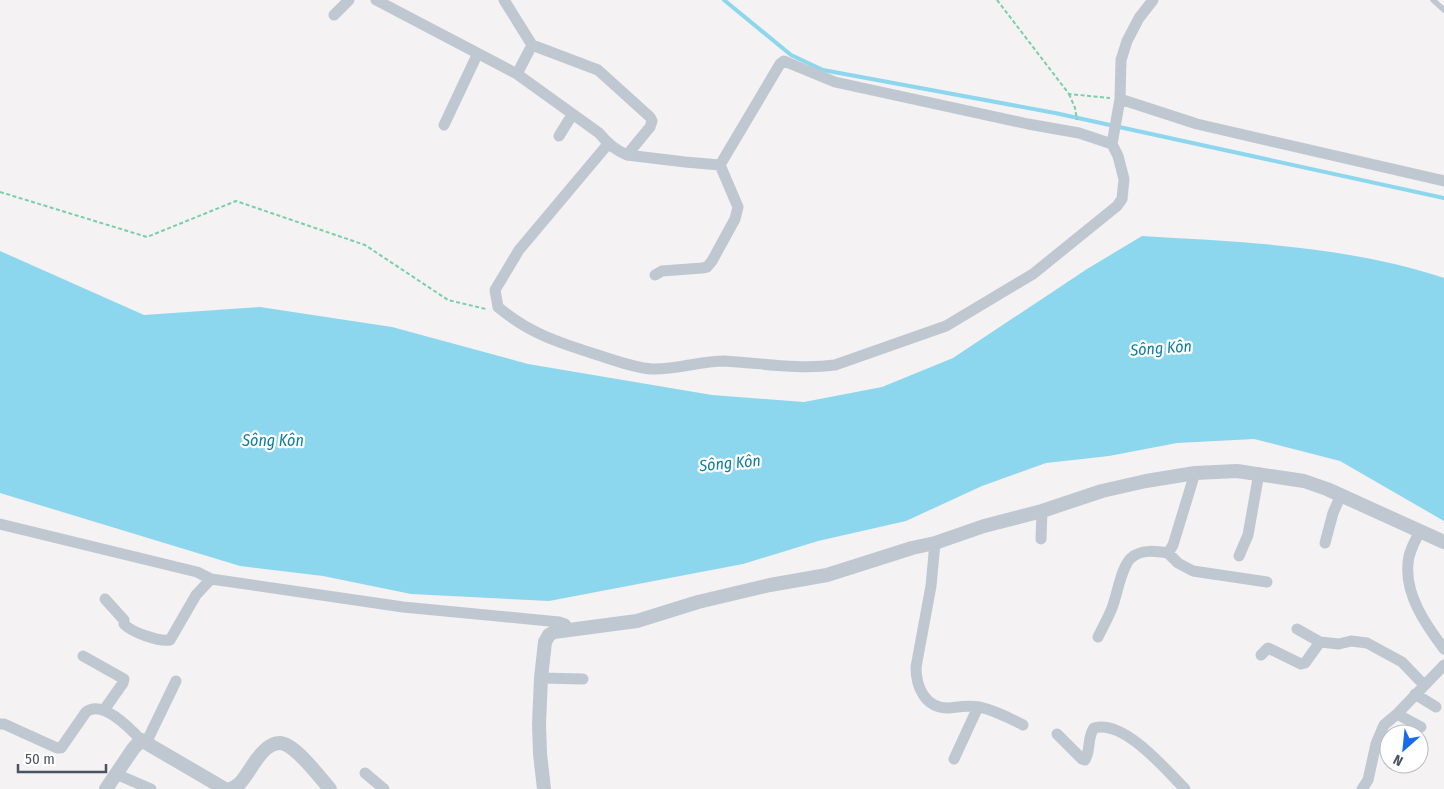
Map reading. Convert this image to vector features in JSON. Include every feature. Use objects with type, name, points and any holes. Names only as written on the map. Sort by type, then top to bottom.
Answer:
[{"type":"street","points":[[334,15],[349,0]]},
{"type":"street","points":[[376,0],[477,55],[517,74],[598,133],[619,152],[627,155],[720,165]]},
{"type":"street","points":[[504,0],[532,46],[598,70],[650,118],[652,122],[650,128],[627,155]]},
{"type":"street","points":[[608,144],[519,250],[495,290],[498,307],[518,323],[559,343],[628,365],[651,369],[701,362],[724,361],[756,365],[820,367],[842,363],[946,326],[1033,274],[1118,206],[1122,199],[1124,179],[1112,140],[1120,99],[1121,60],[1127,41],[1139,18],[1153,0]]},
{"type":"street","points":[[517,74],[532,46]]},
{"type":"street","points":[[444,125],[477,55]]},
{"type":"street","points":[[720,165],[780,64],[784,61],[835,82],[1112,140]]},
{"type":"street","points":[[1120,99],[1197,124],[1444,181]]},
{"type":"street","points":[[559,136],[572,115]]},
{"type":"street","points":[[655,275],[662,271],[707,267],[712,261],[735,219],[738,207],[720,165]]},
{"type":"street","points":[[544,789],[539,724],[544,650],[549,635],[554,632],[637,620],[698,602],[827,575],[905,550],[936,543],[984,526],[1042,511],[1102,491],[1195,473],[1237,471],[1304,481],[1341,495],[1444,542]]},
{"type":"street","points":[[1168,553],[1173,545],[1195,473]]},
{"type":"street","points":[[1240,556],[1248,535],[1259,473]]},
{"type":"street","points":[[1325,543],[1333,514],[1341,495]]},
{"type":"street","points":[[1042,511],[1042,539]]},
{"type":"street","points":[[0,524],[197,572],[211,578],[402,607],[559,622],[570,630]]},
{"type":"street","points":[[1420,531],[1414,543],[1408,564],[1410,588],[1425,624],[1444,649]]},
{"type":"street","points":[[936,543],[928,603],[916,667],[916,678],[922,694],[928,702],[936,706],[989,709],[1023,725]]},
{"type":"street","points":[[1098,636],[1112,608],[1126,566],[1131,558],[1140,553],[1151,551],[1168,553],[1178,563],[1193,571],[1267,582]]},
{"type":"street","points":[[105,600],[122,615],[124,624],[130,629],[164,641],[170,640],[196,595],[211,578]]},
{"type":"street","points":[[1297,629],[1320,642],[1339,644],[1352,641],[1367,643],[1402,662],[1424,685]]},
{"type":"street","points":[[1261,655],[1268,648],[1301,664],[1305,663],[1320,642]]},
{"type":"street","points":[[83,656],[124,680],[104,710]]},
{"type":"street","points":[[1362,789],[1370,772],[1379,733],[1384,725],[1444,665]]},
{"type":"street","points":[[542,678],[583,679]]},
{"type":"street","points":[[106,789],[143,742],[176,681]]},
{"type":"street","points":[[1415,694],[1436,707]]},
{"type":"street","points":[[0,724],[61,748],[86,712],[90,708],[97,707],[128,726],[143,742],[225,789]]},
{"type":"street","points":[[954,759],[978,707]]},
{"type":"street","points":[[1397,714],[1415,724]]},
{"type":"street","points":[[1057,734],[1085,760],[1090,735],[1094,728],[1110,728],[1128,736],[1146,749],[1186,789]]},
{"type":"street","points":[[231,789],[243,780],[269,747],[278,743],[285,743],[293,749],[330,789]]},
{"type":"street","points":[[365,773],[384,789]]},
{"type":"street","points":[[116,774],[151,789]]},
{"type":"lane","points":[[1433,0],[1444,10]]},
{"type":"path","points":[[997,0],[1069,94],[1075,108],[1078,124]]},
{"type":"path","points":[[1069,94],[1120,99]]},
{"type":"path","points":[[0,192],[146,237],[236,201],[366,245],[448,300],[506,313]]},
{"type":"water","name":"Sông Kôn","points":[[1142,236],[1257,243],[1333,252],[1407,267],[1444,278],[1444,521],[1340,461],[1254,439],[1177,443],[1109,456],[1046,463],[982,486],[906,521],[818,541],[743,564],[549,601],[411,594],[323,576],[240,566],[0,493],[0,251],[144,315],[260,307],[392,327],[528,364],[712,395],[804,402],[882,387],[953,358],[1087,269]]},
{"type":"waterway","points":[[724,0],[791,55],[823,70],[1055,113],[1444,198]]}]
